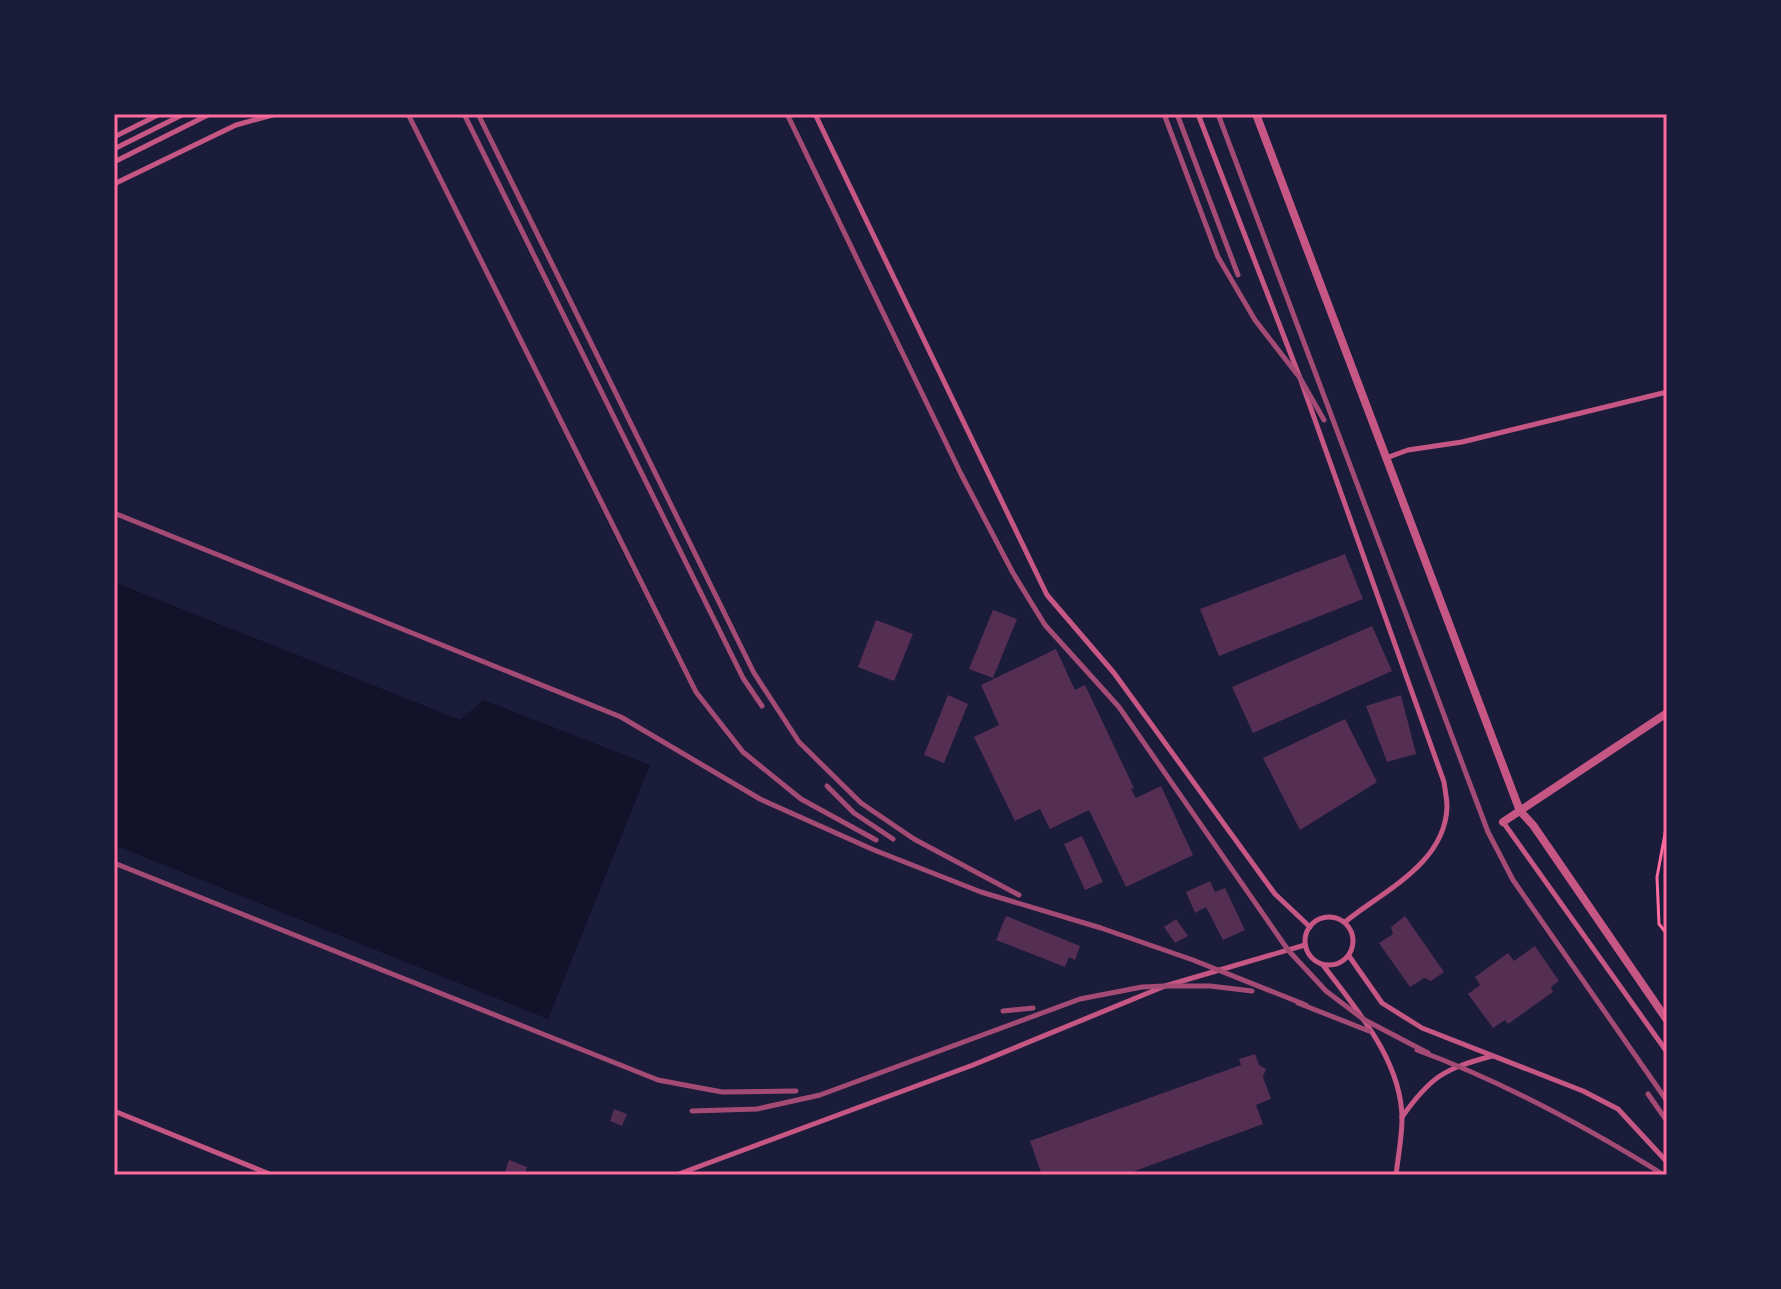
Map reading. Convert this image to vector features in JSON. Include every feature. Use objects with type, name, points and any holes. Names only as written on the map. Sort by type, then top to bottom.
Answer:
[{"type":"street","points":[[1256,114],[1520,811],[1533,825],[1667,1020]]},
{"type":"street","points":[[1503,822],[1667,713]]},
{"type":"lane","points":[[114,137],[160,114]]},
{"type":"lane","points":[[114,149],[184,114]]},
{"type":"lane","points":[[114,162],[210,114]]},
{"type":"lane","points":[[114,184],[236,125],[276,114]]},
{"type":"lane","points":[[815,114],[1047,595],[1114,673],[1275,894],[1310,927]]},
{"type":"lane","points":[[1198,114],[1300,378],[1444,782],[1447,809],[1437,844],[1419,867],[1345,922]]},
{"type":"lane","points":[[1386,458],[1408,450],[1462,442],[1667,392]]},
{"type":"lane","points":[[1503,822],[1667,1052]]},
{"type":"lane","points":[[1323,965],[1337,964],[1349,956],[1354,942],[1350,928],[1338,918],[1322,918],[1310,927],[1305,945],[1311,957],[1323,965],[1374,1033],[1392,1071],[1402,1117],[1396,1175]]},
{"type":"lane","points":[[676,1175],[973,1065],[1165,986],[1305,945]]},
{"type":"lane","points":[[1349,956],[1382,1003],[1422,1028],[1583,1091],[1618,1109],[1667,1162]]},
{"type":"lane","points":[[1402,1117],[1425,1085],[1457,1066],[1492,1056]]},
{"type":"lane","points":[[114,1111],[272,1175]]},
{"type":"path","points":[[1667,823],[1657,877],[1659,924],[1667,934]]},
{"type":"shaded area","points":[[114,582],[460,720],[484,700],[650,765],[548,1019],[114,845]]},
{"type":"building","points":[[1345,554],[1363,599],[1219,656],[1200,609]]},
{"type":"building","points":[[993,610],[1017,619],[993,678],[969,669]]},
{"type":"building","points":[[876,620],[913,634],[894,681],[858,667]]},
{"type":"building","points":[[1372,626],[1392,671],[1253,733],[1232,687]]},
{"type":"building","points":[[1056,649],[1075,690],[1085,685],[1136,798],[1161,786],[1193,855],[1126,887],[1089,810],[1050,829],[1040,809],[1015,821],[974,737],[999,725],[981,685]]},
{"type":"building","points":[[948,695],[968,704],[944,763],[924,755]]},
{"type":"building","points":[[1401,695],[1416,754],[1387,762],[1366,706]]},
{"type":"building","points":[[1345,719],[1377,782],[1300,830],[1263,758]]},
{"type":"building","points":[[1082,836],[1103,882],[1085,890],[1064,844]]},
{"type":"building","points":[[1210,881],[1215,892],[1225,888],[1245,930],[1223,940],[1206,907],[1195,913],[1186,892]]},
{"type":"building","points":[[1006,916],[1080,946],[1075,960],[1069,957],[1065,967],[996,940]]},
{"type":"building","points":[[1405,916],[1444,972],[1431,981],[1424,978],[1410,987],[1379,943],[1393,934],[1391,927]]},
{"type":"building","points":[[1176,919],[1188,936],[1175,943],[1164,927]]},
{"type":"building","points":[[1535,946],[1559,981],[1551,987],[1553,992],[1508,1024],[1505,1020],[1493,1028],[1468,994],[1480,985],[1475,977],[1508,953],[1514,961]]},
{"type":"building","points":[[1255,1054],[1259,1065],[1266,1069],[1263,1077],[1271,1099],[1256,1105],[1263,1124],[1124,1175],[1042,1175],[1030,1141],[1241,1065],[1239,1059]]},
{"type":"building","points":[[614,1109],[627,1114],[622,1126],[610,1121]]},
{"type":"building","points":[[509,1160],[527,1167],[524,1175],[504,1175]]},
{"type":"railway","points":[[408,114],[696,692],[743,752],[801,799],[876,840]]},
{"type":"railway","points":[[464,114],[743,678],[762,706]]},
{"type":"railway","points":[[478,114],[754,673],[799,742],[861,803],[914,839],[1019,895]]},
{"type":"railway","points":[[787,114],[961,474],[1013,573],[1045,625],[1119,707],[1288,950],[1326,991],[1363,1019],[1428,1053]]},
{"type":"railway","points":[[1164,114],[1218,257],[1255,320],[1300,378],[1324,420]]},
{"type":"railway","points":[[1177,114],[1238,275]]},
{"type":"railway","points":[[1218,114],[1488,832],[1513,880],[1667,1101]]},
{"type":"railway","points":[[114,513],[621,717],[760,799],[874,850],[981,892],[1193,960],[1306,1005]]},
{"type":"railway","points":[[827,786],[854,813],[893,839]]},
{"type":"railway","points":[[114,863],[658,1080],[722,1092],[796,1091]]},
{"type":"railway","points":[[692,1111],[757,1109],[820,1095],[1080,999],[1142,987],[1210,986],[1252,991]]},
{"type":"railway","points":[[1298,1003],[1369,1031]]},
{"type":"railway","points":[[1003,1011],[1033,1008]]},
{"type":"railway","points":[[1417,1050],[1544,1106],[1664,1175]]},
{"type":"railway","points":[[1648,1094],[1667,1121]]}]
